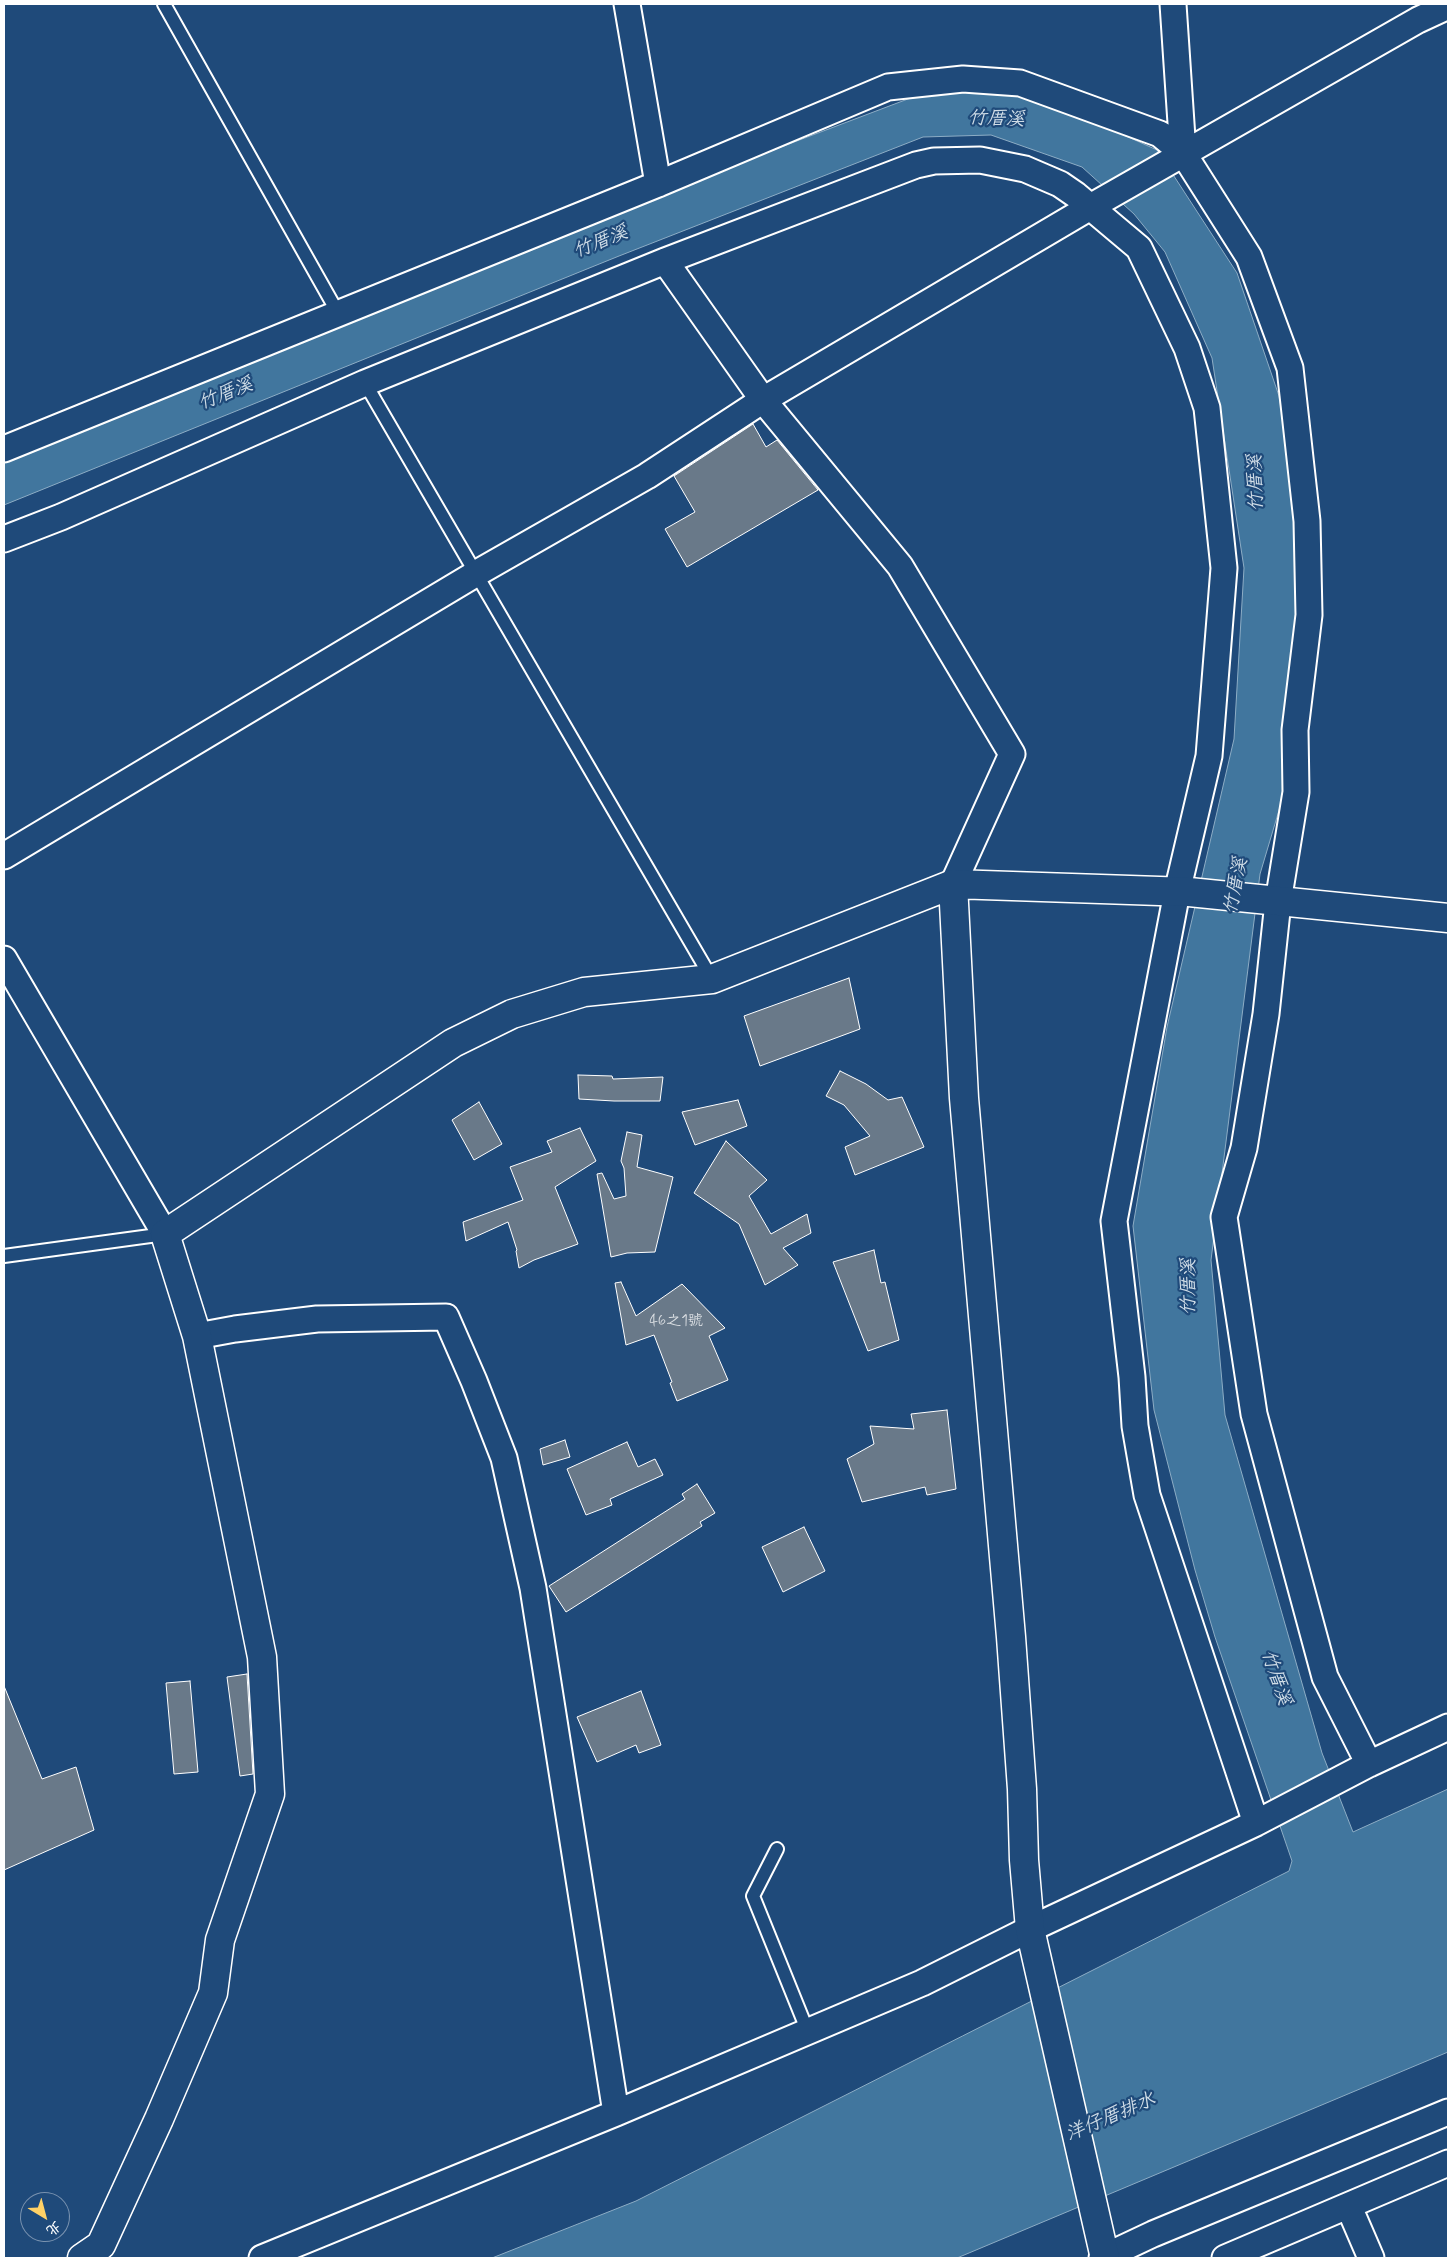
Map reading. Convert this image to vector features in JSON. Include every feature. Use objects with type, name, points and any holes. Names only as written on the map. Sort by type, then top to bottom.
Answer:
[{"type":"street","points":[[627,4],[658,184]]},
{"type":"street","points":[[1173,4],[1183,153]]},
{"type":"street","points":[[4,856],[477,573],[647,476],[763,400],[1092,206],[1418,20],[1448,6]]},
{"type":"street","points":[[4,449],[658,184],[888,87],[963,80],[1020,82],[1160,134],[1183,153],[1248,257],[1290,368],[1308,521],[1309,615],[1295,730],[1296,792],[1278,902],[1266,1014],[1244,1148],[1224,1217],[1254,1414],[1325,1677],[1369,1764]]},
{"type":"street","points":[[4,539],[61,517],[365,383],[665,261],[916,165],[934,161],[980,160],[1025,169],[1060,184],[1092,206],[1138,248],[1187,348],[1207,408],[1224,568],[1210,756],[1183,892],[1141,1070],[1114,1221],[1132,1377],[1135,1426],[1147,1495],[1256,1822]]},
{"type":"street","points":[[665,261],[763,400],[900,566],[1012,754],[953,884],[964,1098],[1011,1637],[1022,1789],[1024,1860],[1030,1929],[1104,2258],[1153,2234],[1448,2112]]},
{"type":"street","points":[[165,1234],[453,1043],[512,1014],[584,992],[712,979],[953,884],[1183,892],[1448,918]]},
{"type":"street","points":[[4,959],[165,1234],[197,1336],[262,1657],[270,1794],[220,1940],[213,1993],[159,2119],[101,2245],[82,2258]]},
{"type":"street","points":[[197,1336],[235,1329],[317,1320],[446,1317],[474,1381],[504,1458],[533,1588],[616,2113]]},
{"type":"street","points":[[262,2258],[616,2113],[922,1983],[1448,1727]]},
{"type":"street","points":[[1224,2258],[1448,2163]]},
{"type":"street","points":[[1349,2206],[1371,2258]]},
{"type":"lane","points":[[164,4],[338,313]]},
{"type":"lane","points":[[365,383],[712,979]]},
{"type":"lane","points":[[4,1256],[165,1234]]},
{"type":"lane","points":[[777,1849],[753,1896],[808,2032]]},
{"type":"water","points":[[1022,89],[1157,150],[1237,273],[1279,396],[1304,546],[1291,770],[1260,874],[1211,1260],[1225,1415],[1322,1753],[1353,1832],[1448,1789],[1448,2052],[957,2258],[492,2258],[636,2201],[1289,1871],[1292,1861],[1215,1637],[1195,1570],[1154,1410],[1133,1226],[1167,1027],[1234,739],[1244,568],[1212,358],[1165,252],[1134,214],[1082,167],[991,135],[923,137],[619,256],[4,505],[4,449],[345,312],[929,91]]},
{"type":"building","points":[[753,424],[766,447],[777,440],[818,490],[687,567],[665,529],[695,512],[674,476]]},
{"type":"building","points":[[849,978],[860,1029],[760,1066],[744,1016]]},
{"type":"building","points":[[840,1071],[866,1084],[888,1100],[902,1097],[924,1147],[855,1175],[845,1147],[870,1136],[844,1105],[826,1096]]},
{"type":"building","points":[[578,1075],[612,1076],[613,1079],[663,1077],[660,1101],[579,1099]]},
{"type":"building","points":[[738,1100],[747,1126],[695,1145],[682,1112]]},
{"type":"building","points":[[479,1102],[502,1144],[474,1160],[452,1120]]},
{"type":"building","points":[[580,1128],[596,1161],[555,1187],[578,1244],[534,1260],[519,1268],[517,1250],[508,1222],[466,1241],[463,1222],[523,1200],[510,1167],[552,1152],[547,1141]]},
{"type":"building","points":[[627,1132],[642,1135],[637,1167],[673,1177],[655,1252],[627,1253],[611,1257],[597,1174],[602,1173],[614,1199],[626,1196],[624,1168],[621,1161]]},
{"type":"building","points":[[726,1141],[767,1180],[749,1196],[771,1234],[807,1214],[811,1233],[783,1248],[798,1265],[765,1285],[739,1224],[694,1193]]},
{"type":"building","points":[[874,1250],[881,1283],[885,1282],[899,1340],[868,1351],[833,1262]]},
{"type":"building","points":[[621,1282],[636,1316],[682,1284],[725,1328],[709,1336],[728,1380],[677,1401],[670,1383],[672,1382],[654,1335],[626,1345],[615,1283]]},
{"type":"building","points":[[947,1410],[956,1489],[927,1495],[925,1487],[862,1502],[847,1459],[874,1444],[870,1426],[914,1429],[911,1414]]},
{"type":"building","points":[[565,1440],[570,1457],[543,1465],[540,1449]]},
{"type":"building","points":[[627,1442],[638,1467],[655,1459],[663,1475],[610,1499],[612,1505],[586,1515],[567,1469]]},
{"type":"building","points":[[697,1484],[715,1513],[700,1522],[702,1526],[566,1612],[549,1586],[685,1499],[682,1494]]},
{"type":"building","points":[[804,1527],[825,1571],[783,1592],[762,1547]]},
{"type":"building","points":[[247,1674],[253,1774],[240,1776],[227,1677]]},
{"type":"building","points":[[190,1681],[198,1772],[174,1774],[166,1683]]},
{"type":"building","points":[[4,1686],[42,1779],[76,1767],[94,1830],[4,1870]]},
{"type":"building","points":[[641,1691],[661,1745],[639,1753],[636,1745],[597,1762],[577,1717]]},
{"type":"water label","name":"竹厝溪","points":[[996,120]]},
{"type":"water label","name":"竹厝溪","points":[[601,243]]},
{"type":"water label","name":"竹厝溪","points":[[226,395]]},
{"type":"water label","name":"竹厝溪","points":[[1257,483]]},
{"type":"water label","name":"竹厝溪","points":[[1237,886]]},
{"type":"water label","name":"竹厝溪","points":[[1190,1287]]},
{"type":"water label","name":"竹厝溪","points":[[1275,1678]]},
{"type":"water label","name":"洋仔厝排水","points":[[1111,2118]]}]
